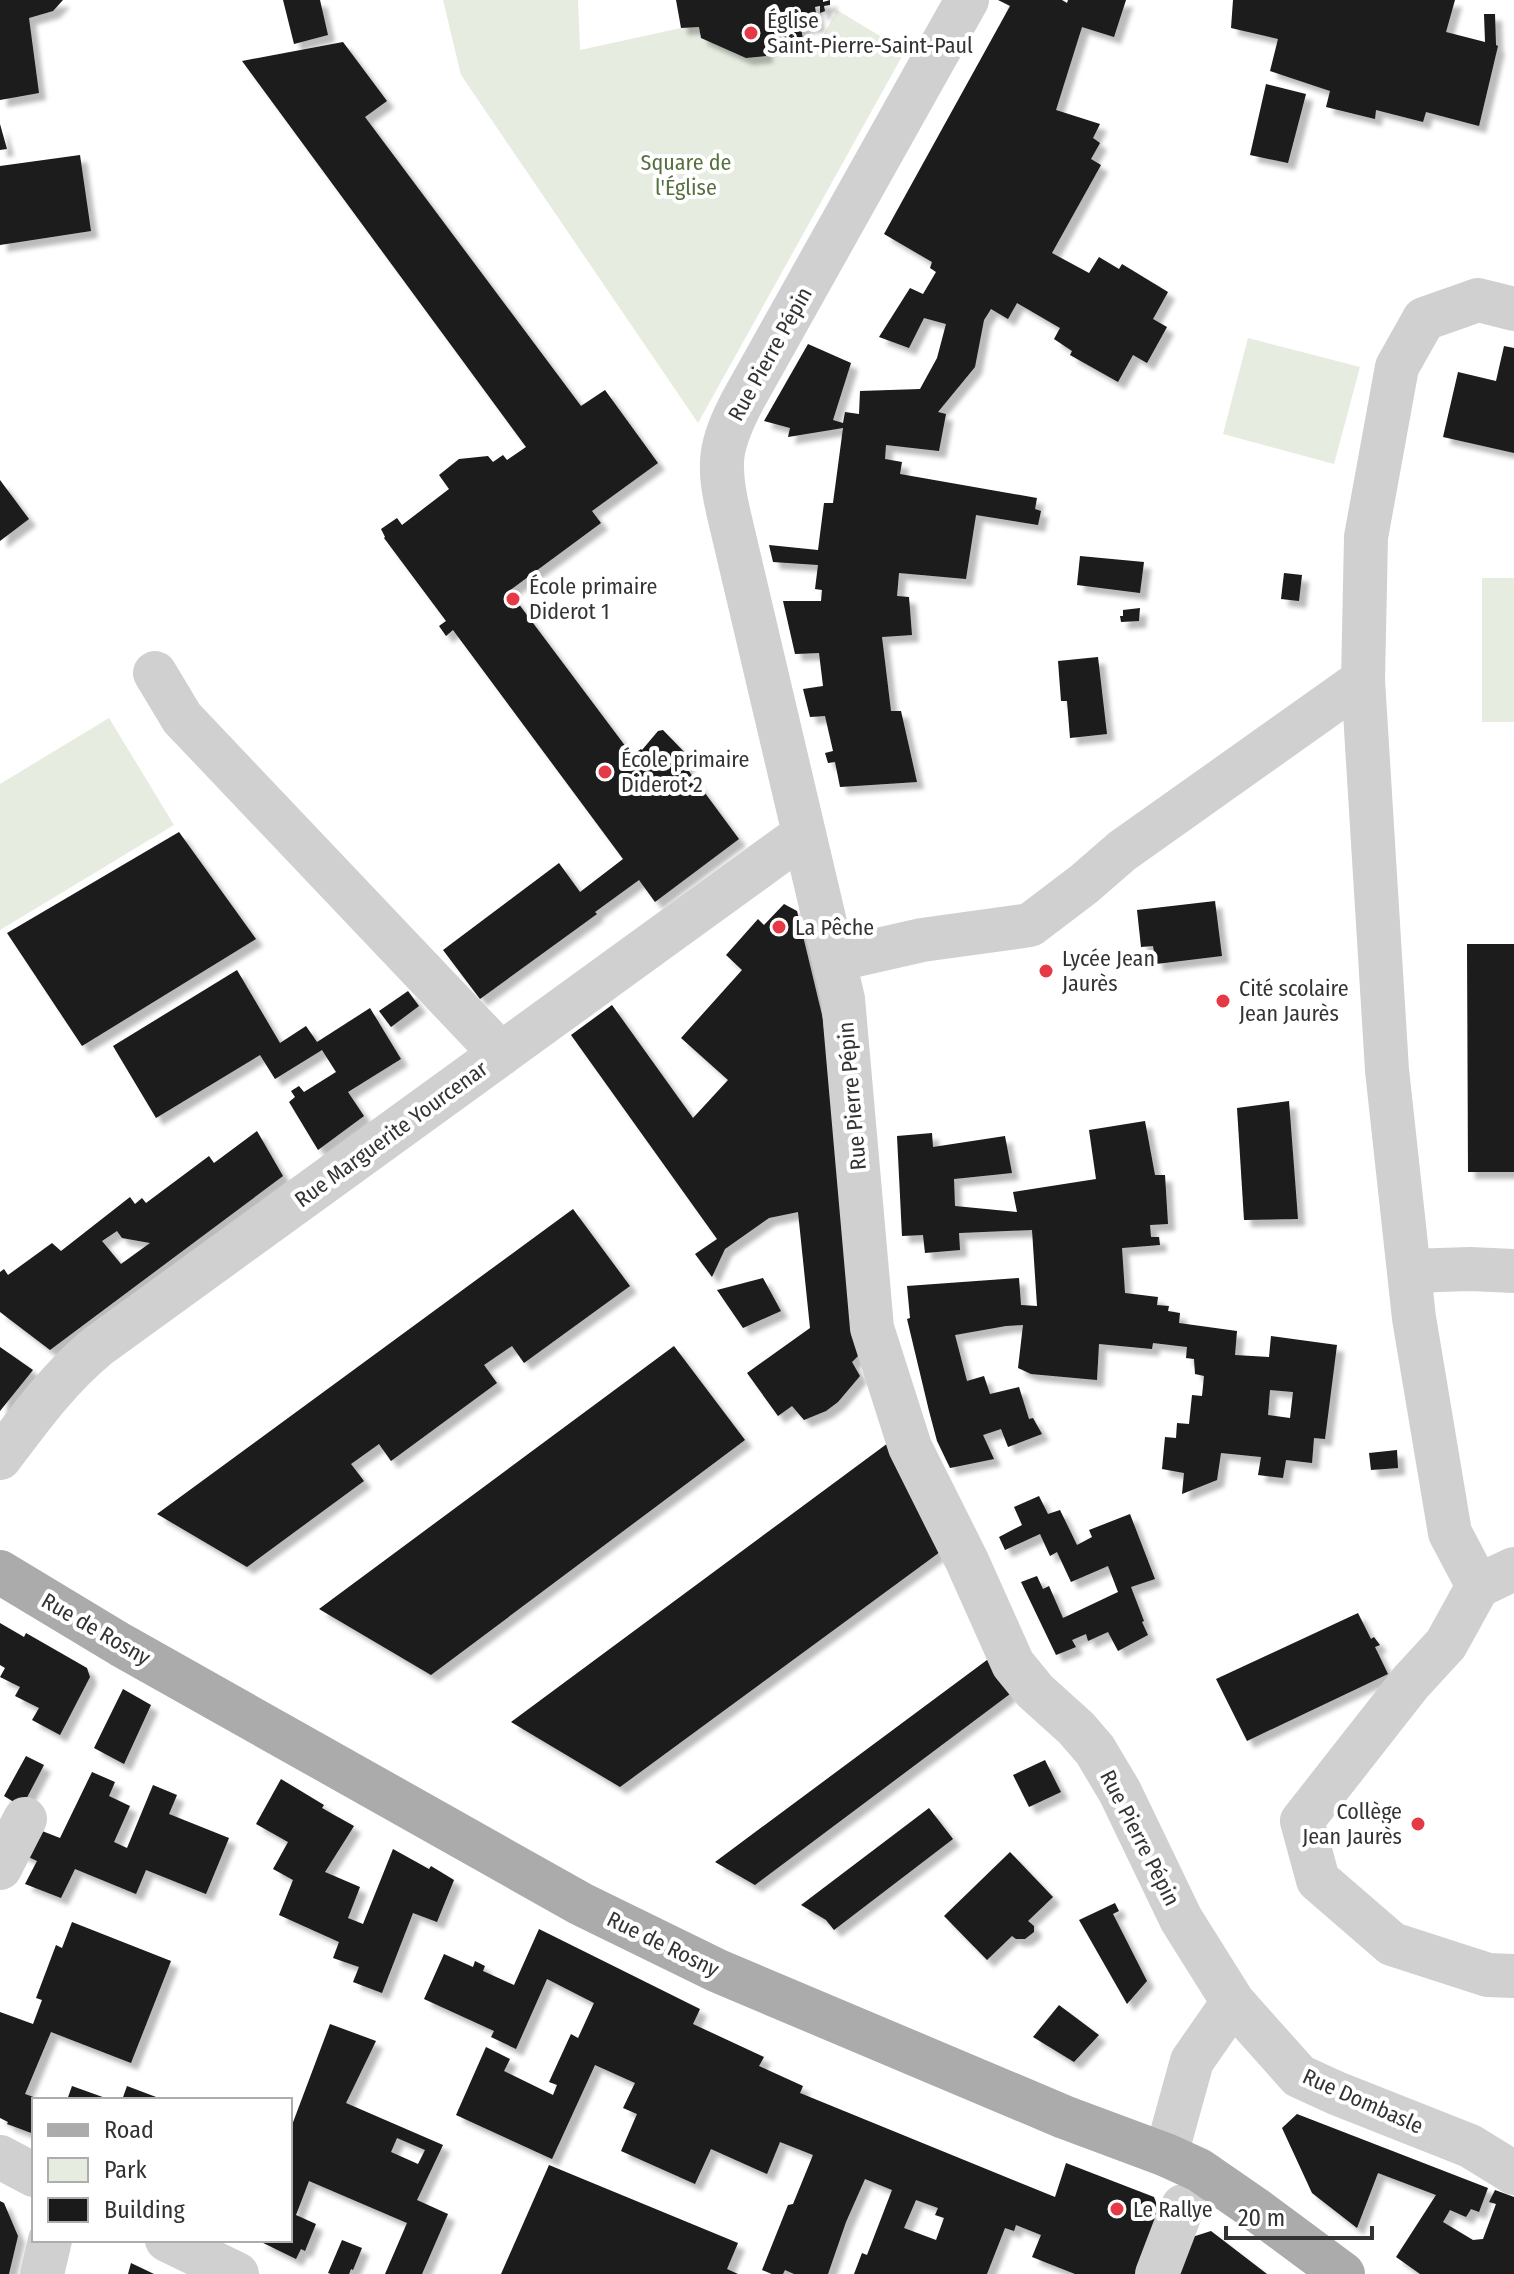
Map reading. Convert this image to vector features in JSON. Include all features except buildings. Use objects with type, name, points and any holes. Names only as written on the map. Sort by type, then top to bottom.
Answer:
[{"type":"main road","name":"Rue de Rosny","points":[[0,1572],[121,1645],[581,1904],[732,1977],[1064,2117],[1199,2170],[1343,2274]]},
{"type":"street","name":"Rue Pierre Pépin","points":[[967,0],[731,424],[723,446],[724,496],[843,999],[872,1328],[910,1447],[967,1561],[1013,1664],[1035,1691],[1095,1750],[1120,1792],[1181,1919],[1233,2002]]},
{"type":"street","points":[[1514,309],[1478,300],[1424,319],[1397,367],[1366,537],[1363,680],[1387,1070],[1414,1318],[1450,1533],[1496,1577],[1446,1644],[1411,1682],[1302,1821],[1318,1880],[1392,1944],[1488,1975],[1514,1976]]},
{"type":"street","points":[[155,673],[182,718],[501,1054]]},
{"type":"street","points":[[834,960],[922,940],[1030,925],[1122,851],[1363,680]]},
{"type":"street","name":"Rue Marguerite Yourcenar","points":[[0,1458],[48,1395],[98,1346],[804,834]]},
{"type":"street","points":[[1410,1271],[1514,1271]]},
{"type":"street","points":[[0,1868],[25,1819]]},
{"type":"street","points":[[1166,2155],[1192,2061],[1233,2002]]},
{"type":"street","name":"Rue Dombasle","points":[[1233,2002],[1299,2076],[1470,2146],[1514,2173]]},
{"type":"street","points":[[0,2157],[32,2174]]},
{"type":"street","points":[[1157,2274],[1183,2206]]},
{"type":"street","points":[[42,2274],[50,2242]]},
{"type":"street","points":[[171,2242],[237,2274]]},
{"type":"green space","name":"Square de l'Église","points":[[443,0],[578,0],[580,50],[681,28],[699,27],[701,38],[746,58],[815,50],[837,10],[905,51],[698,423],[461,75]]},
{"type":"green space","points":[[1248,338],[1360,367],[1334,464],[1223,434]]},
{"type":"green space","points":[[1482,578],[1514,578],[1514,722],[1482,722]]},
{"type":"green space","points":[[109,718],[174,825],[0,930],[0,784]]},
{"type":"place","name":"Église Saint-Pierre-Saint-Paul","points":[[751,33]]},
{"type":"place","name":"École primaire Diderot 1","points":[[513,599]]},
{"type":"place","name":"École primaire Diderot 2","points":[[605,772]]},
{"type":"place","name":"La Pêche","points":[[779,927]]},
{"type":"place","name":"Lycée Jean Jaurès","points":[[1046,971]]},
{"type":"place","name":"Cité scolaire Jean Jaurès","points":[[1223,1001]]},
{"type":"place","name":"Collège Jean Jaurès","points":[[1418,1824]]},
{"type":"place","name":"Le Rallye","points":[[1117,2209]]}]
